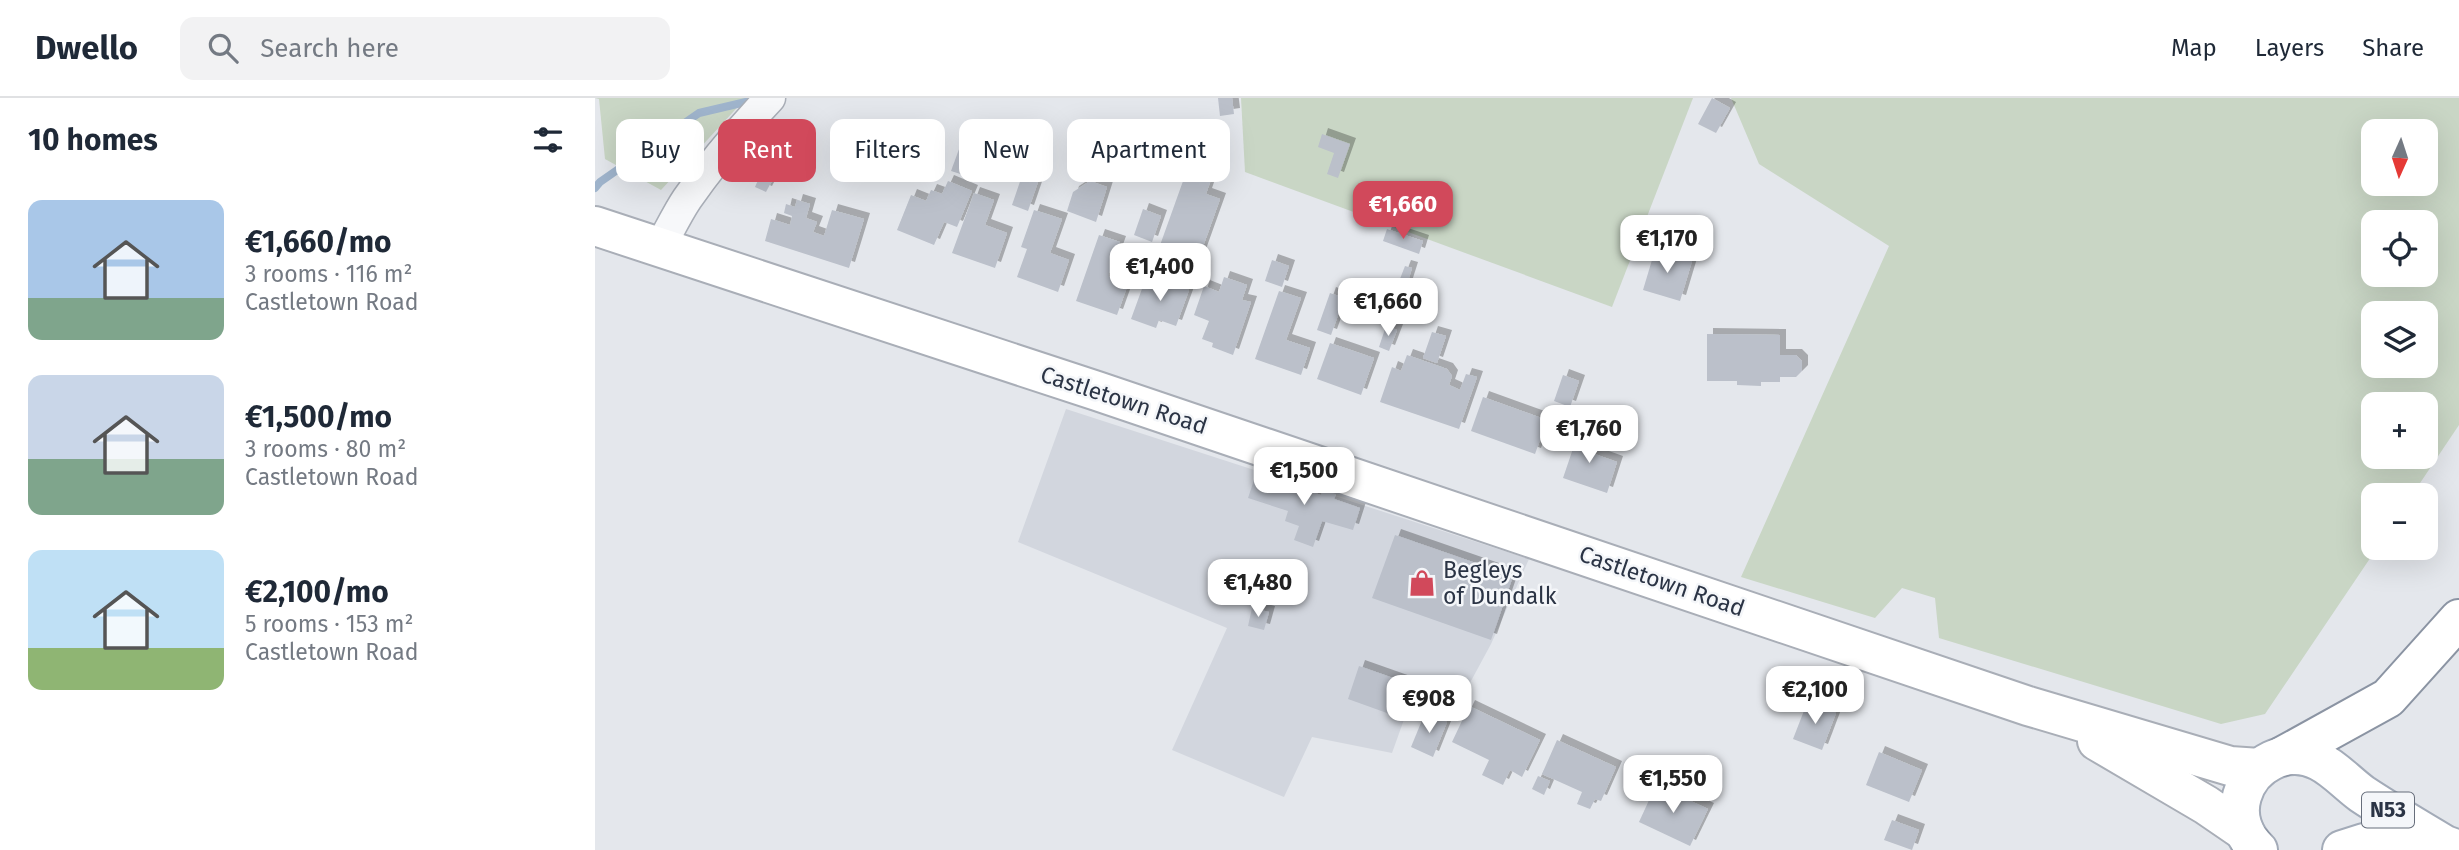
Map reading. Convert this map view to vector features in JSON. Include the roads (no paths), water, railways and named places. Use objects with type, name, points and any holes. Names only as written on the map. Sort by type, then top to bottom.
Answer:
[{"type":"main road","name":"Castletown Road","points":[[595,226],[1097,391],[2050,713],[2230,766],[2271,762]]},
{"type":"main road","points":[[2252,844],[2240,816],[2244,787],[2271,762],[2388,698],[2459,619]]},
{"type":"main road","name":"Castletown Road","points":[[2050,713],[2206,805],[2252,844]]},
{"type":"main road","name":"N53","points":[[2271,762],[2301,755],[2318,760],[2361,793],[2452,848]]},
{"type":"main road","name":"N53","points":[[2332,850],[2343,837],[2349,820],[2349,802],[2344,785],[2333,770]]},
{"type":"main road","name":"N53","points":[[2342,850],[2364,843],[2452,848]]},
{"type":"street","points":[[660,247],[685,202],[706,173],[733,138],[770,98]]},
{"type":"waterway","points":[[595,188],[699,113],[754,100]]},
{"type":"place","name":"Begleys of Dundalk","points":[[1422,583]]}]
